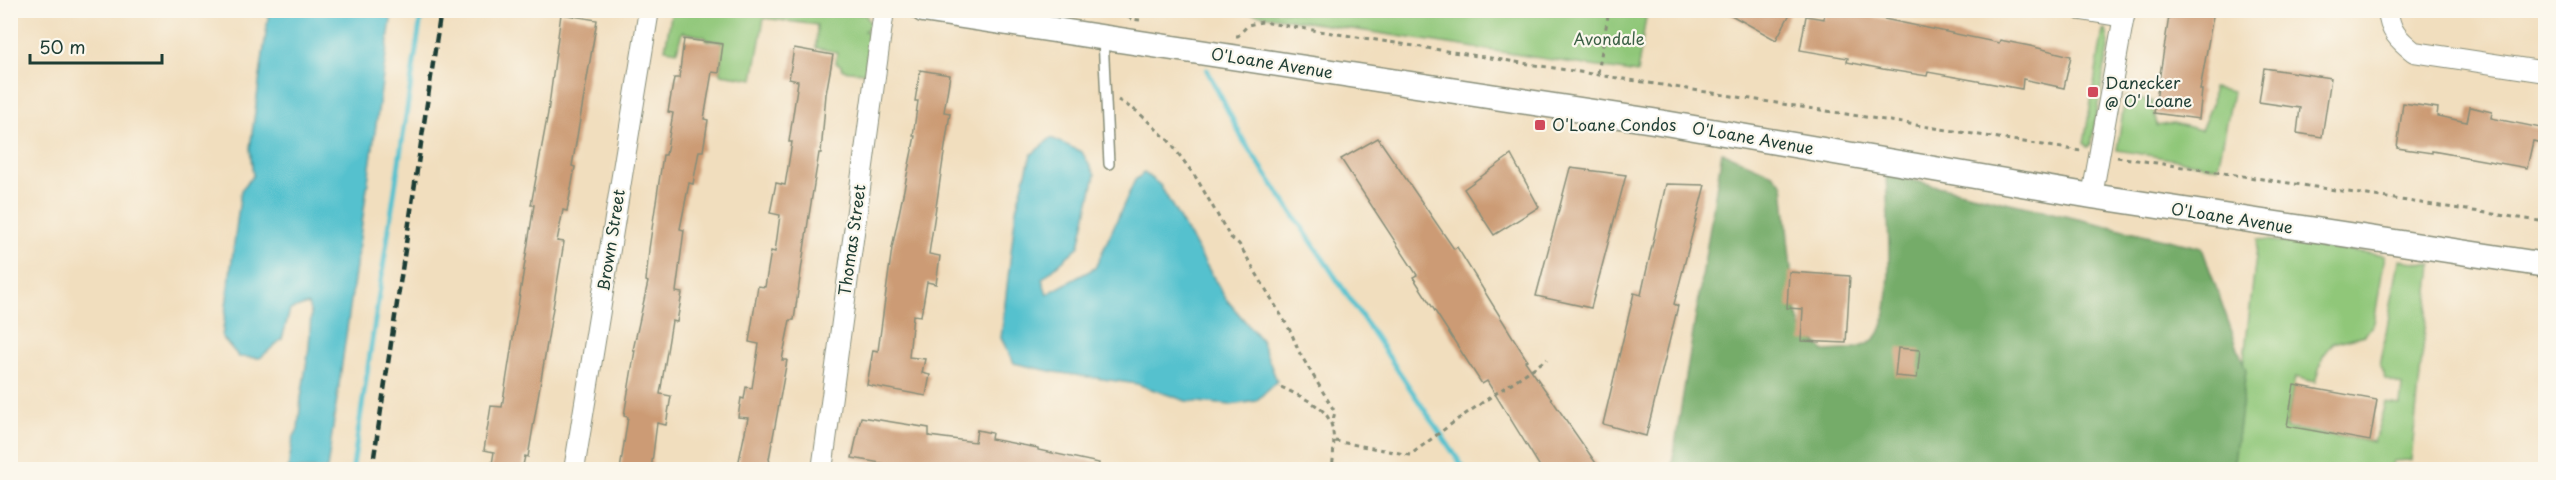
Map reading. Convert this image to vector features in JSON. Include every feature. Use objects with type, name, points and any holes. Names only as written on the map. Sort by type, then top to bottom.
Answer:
[{"type":"street","name":"Brown Street","points":[[574,470],[649,10]]},
{"type":"street","name":"Thomas Street","points":[[822,470],[884,10]]},
{"type":"street","name":"O'Loane Avenue","points":[[923,10],[1653,121],[2092,196],[2546,265]]},
{"type":"street","points":[[2081,10],[2124,14],[2092,196]]},
{"type":"street","points":[[2388,10],[2391,30],[2414,52],[2546,72]]},
{"type":"lane","points":[[1103,38],[1109,164]]},
{"type":"path","points":[[1121,10],[1131,19],[1142,21]]},
{"type":"path","points":[[1598,74],[1609,10]]},
{"type":"path","points":[[1230,35],[1238,36],[1248,25],[1262,22],[2546,222]]},
{"type":"path","points":[[1106,93],[1138,112],[1168,141],[1197,179],[1291,332],[1299,352],[1335,411],[1332,424],[1335,441],[1332,470]]},
{"type":"path","points":[[1335,441],[1410,455],[1458,419],[1547,359]]},
{"type":"path","points":[[1281,387],[1317,404],[1332,424]]},
{"type":"green space","name":"Avondale","points":[[1647,10],[1637,73],[1236,11]]},
{"type":"green space","points":[[672,11],[846,11],[866,15],[871,25],[864,31],[870,32],[865,73],[843,70],[841,65],[836,63],[837,52],[816,48],[817,25],[764,18],[753,79],[721,74],[721,42],[682,32],[677,51],[665,49]]},
{"type":"green space","points":[[2106,29],[2109,43],[2091,145],[2087,147],[2084,143],[2103,30]]},
{"type":"green space","points":[[2213,88],[2233,92],[2218,167],[2117,150],[2125,97],[2152,101],[2157,126],[2173,123],[2201,130],[2212,104]]},
{"type":"green space","points":[[1722,152],[1773,174],[1783,185],[1794,302],[1801,327],[1824,351],[1852,349],[1866,345],[1877,336],[1883,323],[1887,305],[1889,258],[1886,174],[2202,248],[2246,371],[2233,469],[1671,470]]},
{"type":"green space","points":[[2258,239],[2385,255],[2374,323],[2365,335],[2333,343],[2323,356],[2315,382],[2295,377],[2286,428],[2374,442],[2385,403],[2400,405],[2402,385],[2385,379],[2380,366],[2399,260],[2432,264],[2411,460],[2393,461],[2391,469],[2231,470]]},
{"type":"water","points":[[390,10],[392,13],[327,469],[288,469],[293,438],[298,429],[309,347],[311,314],[308,304],[290,310],[282,339],[260,358],[239,357],[222,337],[241,190],[253,176],[250,148],[269,11]]},
{"type":"water","points":[[1051,138],[1082,152],[1095,175],[1079,246],[1042,279],[1047,294],[1095,268],[1135,180],[1144,173],[1160,185],[1226,299],[1261,340],[1277,381],[1256,401],[1231,405],[1186,401],[1137,384],[1054,372],[1014,363],[1001,338],[1016,209],[1031,155]]},
{"type":"building","points":[[1722,10],[1792,10],[1776,40]]},
{"type":"building","points":[[1825,10],[1841,10],[2071,56],[2064,88],[2023,79],[2022,89],[1928,72],[1927,76],[1847,62],[1848,58],[1800,50],[1806,16],[1824,19]]},
{"type":"building","points":[[2170,10],[2214,10],[2200,90],[2202,90],[2199,119],[2154,113]]},
{"type":"building","points":[[561,14],[597,20],[572,166],[575,167],[567,211],[563,210],[557,241],[564,242],[528,457],[525,456],[522,470],[491,470],[494,452],[484,450],[491,406],[502,407],[534,205],[531,205],[548,113]]},
{"type":"building","points":[[684,39],[723,44],[719,73],[712,72],[704,119],[708,120],[703,151],[699,151],[693,184],[689,183],[680,229],[684,230],[676,292],[682,293],[677,322],[672,321],[660,394],[671,396],[666,425],[657,423],[651,470],[620,470],[628,417],[624,416],[635,350],[633,350],[648,282],[646,281],[649,249],[663,155],[666,155],[673,113],[668,112],[674,78],[679,78]]},
{"type":"building","points":[[794,48],[833,55],[826,94],[821,153],[819,153],[794,320],[790,320],[782,360],[787,360],[769,459],[772,470],[737,470],[748,418],[738,417],[741,398],[744,399],[746,387],[752,388],[759,344],[749,342],[758,286],[765,287],[771,251],[775,252],[780,215],[770,213],[776,183],[785,185],[792,142],[789,142],[798,81],[789,79]]},
{"type":"building","points":[[2264,68],[2331,78],[2322,137],[2297,133],[2300,108],[2259,102]]},
{"type":"building","points":[[920,70],[950,75],[944,112],[950,113],[929,254],[940,256],[936,284],[927,282],[921,316],[913,315],[909,357],[925,359],[922,373],[930,375],[926,396],[867,385],[873,350],[878,351],[892,248],[915,136],[913,136],[918,101],[915,101]]},
{"type":"building","points":[[2403,103],[2438,108],[2437,116],[2467,122],[2470,107],[2492,112],[2491,118],[2546,129],[2546,144],[2533,141],[2527,168],[2432,151],[2432,153],[2397,148]]},
{"type":"building","points":[[1378,138],[1454,249],[1457,247],[1527,360],[1525,361],[1600,469],[1542,470],[1487,381],[1482,384],[1413,277],[1417,275],[1341,159]]},
{"type":"building","points":[[1511,155],[1539,207],[1494,235],[1464,189]]},
{"type":"building","points":[[1570,168],[1626,175],[1591,308],[1536,296]]},
{"type":"building","points":[[1666,184],[1705,185],[1674,304],[1678,306],[1646,436],[1603,424],[1634,293],[1641,295]]},
{"type":"building","points":[[1789,272],[1850,276],[1846,343],[1801,341],[1803,309],[1787,308]]},
{"type":"building","points":[[1898,348],[1920,350],[1917,378],[1895,376]]},
{"type":"building","points":[[2294,385],[2377,400],[2370,441],[2287,426]]},
{"type":"building","points":[[861,417],[929,428],[929,436],[975,442],[977,430],[992,433],[991,439],[1099,463],[1098,470],[920,470],[852,458]]},
{"type":"waterway","points":[[353,466],[422,10]]},
{"type":"waterway","points":[[1207,70],[1243,140],[1465,470]]},
{"type":"railway","points":[[372,470],[441,10]]},
{"type":"place","name":"Danecker @ O' Loane","points":[[2093,92]]},
{"type":"place","name":"O'Loane Condos","points":[[1540,125]]}]
